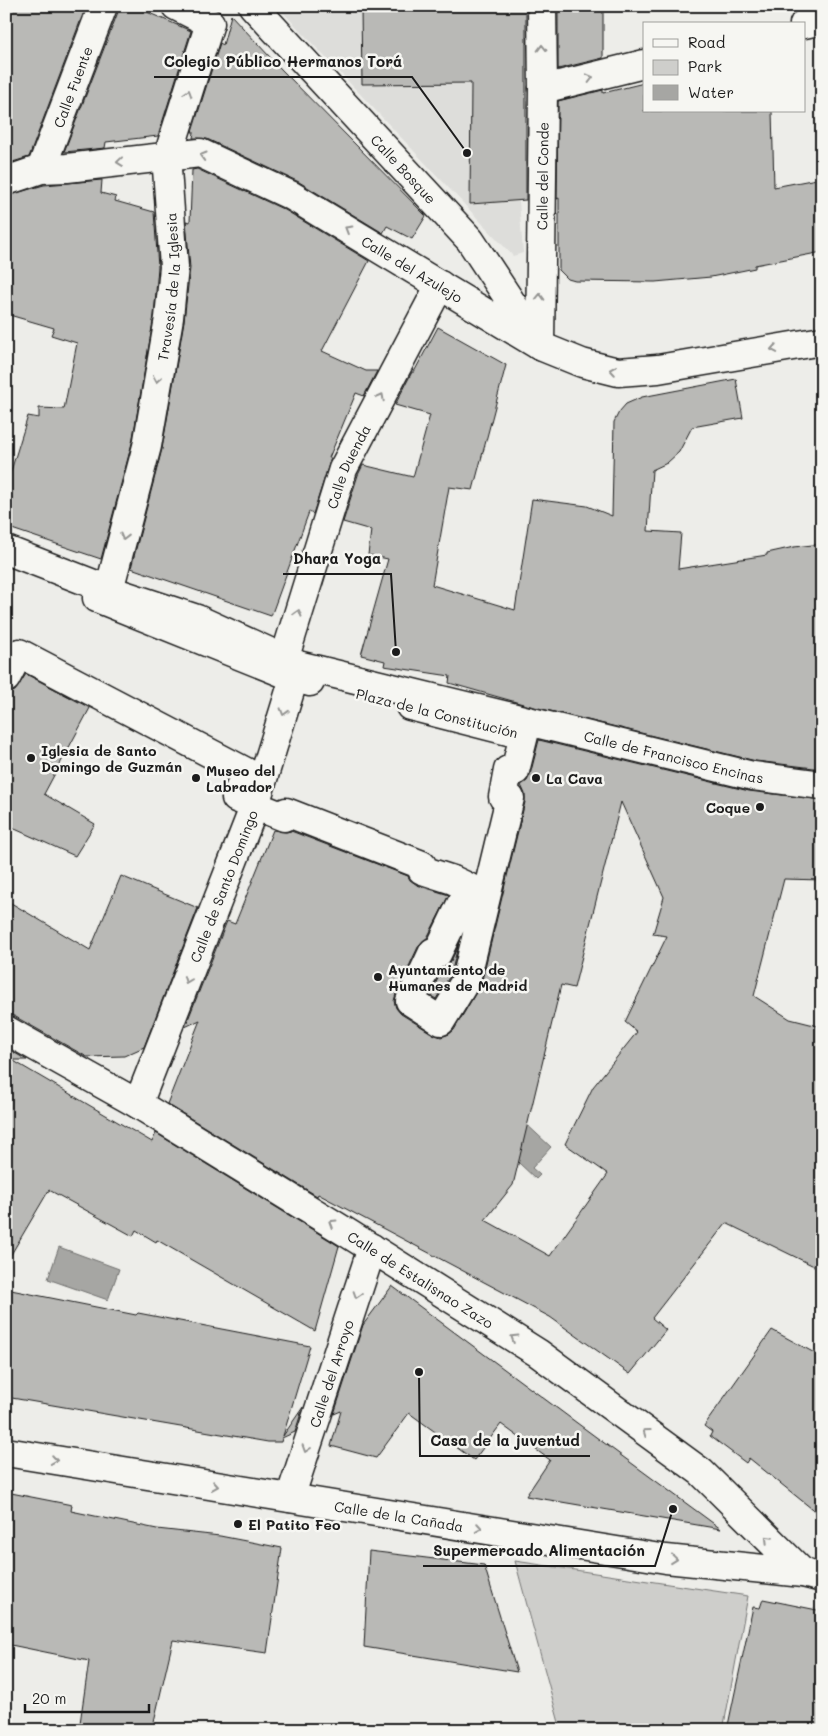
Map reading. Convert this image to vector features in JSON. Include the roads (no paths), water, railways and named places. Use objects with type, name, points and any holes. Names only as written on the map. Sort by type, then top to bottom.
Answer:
[{"type":"street","name":"Calle Fuente","points":[[41,169],[103,6]]},
{"type":"street","name":"Travesía de la Iglesia","points":[[109,590],[146,446],[168,318],[174,267],[167,169],[168,156],[210,23],[176,6]]},
{"type":"street","name":"Calle Bosque","points":[[253,6],[470,240],[540,346]]},
{"type":"street","name":"Calle del Conde","points":[[540,346],[542,6]]},
{"type":"street","points":[[806,24],[822,20]]},
{"type":"street","points":[[543,89],[643,64]]},
{"type":"street","name":"Calle del Azulejo","points":[[6,181],[41,169],[67,168],[200,153],[292,196],[540,346],[582,363],[618,372],[658,369],[822,341]]},
{"type":"street","name":"Calle Duenda","points":[[291,662],[343,469],[440,285]]},
{"type":"street","name":"Plaza de la Constitución","points":[[6,550],[109,590],[197,619],[291,662],[526,722]]},
{"type":"street","name":"Plaza de la Constitución","points":[[6,564],[296,678],[524,735],[515,771],[508,770],[503,797],[510,798],[466,980],[441,1021],[410,1001],[433,952],[437,954],[463,903],[468,887],[421,870],[422,865],[286,812],[284,817],[236,798],[246,772],[19,653],[6,678]]},
{"type":"street","name":"Calle de Santo Domingo","points":[[138,1104],[255,805],[291,662]]},
{"type":"street","name":"Calle de Francisco Encinas","points":[[526,722],[753,776],[822,785]]},
{"type":"street","name":"Calle de Estalisnao Zazo","points":[[6,1030],[138,1104],[538,1353],[701,1472],[812,1575]]},
{"type":"street","name":"Calle del Arroyo","points":[[290,1498],[372,1248]]},
{"type":"street","name":"Calle de la Cañada","points":[[6,1452],[666,1558],[812,1575]]},
{"type":"water","points":[[510,1109],[551,1147],[532,1168],[540,1175],[536,1179],[487,1133]]},
{"type":"water","points":[[59,1247],[119,1269],[108,1300],[48,1279]]},
{"type":"place","name":"Colegio Público Hermanos Torá","points":[[467,153]]},
{"type":"place","name":"Dhara Yoga","points":[[396,652]]},
{"type":"place","name":"Iglesia de Santo Domingo de Guzmán","points":[[31,758]]},
{"type":"place","name":"Museo del Labrador","points":[[196,778]]},
{"type":"place","name":"La Cava","points":[[536,778]]},
{"type":"place","name":"Coque","points":[[760,807]]},
{"type":"place","name":"Ayuntamiento de Humanes de Madrid","points":[[378,977]]},
{"type":"place","name":"Casa de la juventud","points":[[419,1372]]},
{"type":"place","name":"Supermercado Alimentación","points":[[673,1509]]},
{"type":"place","name":"El Patito Feo","points":[[238,1524]]}]
